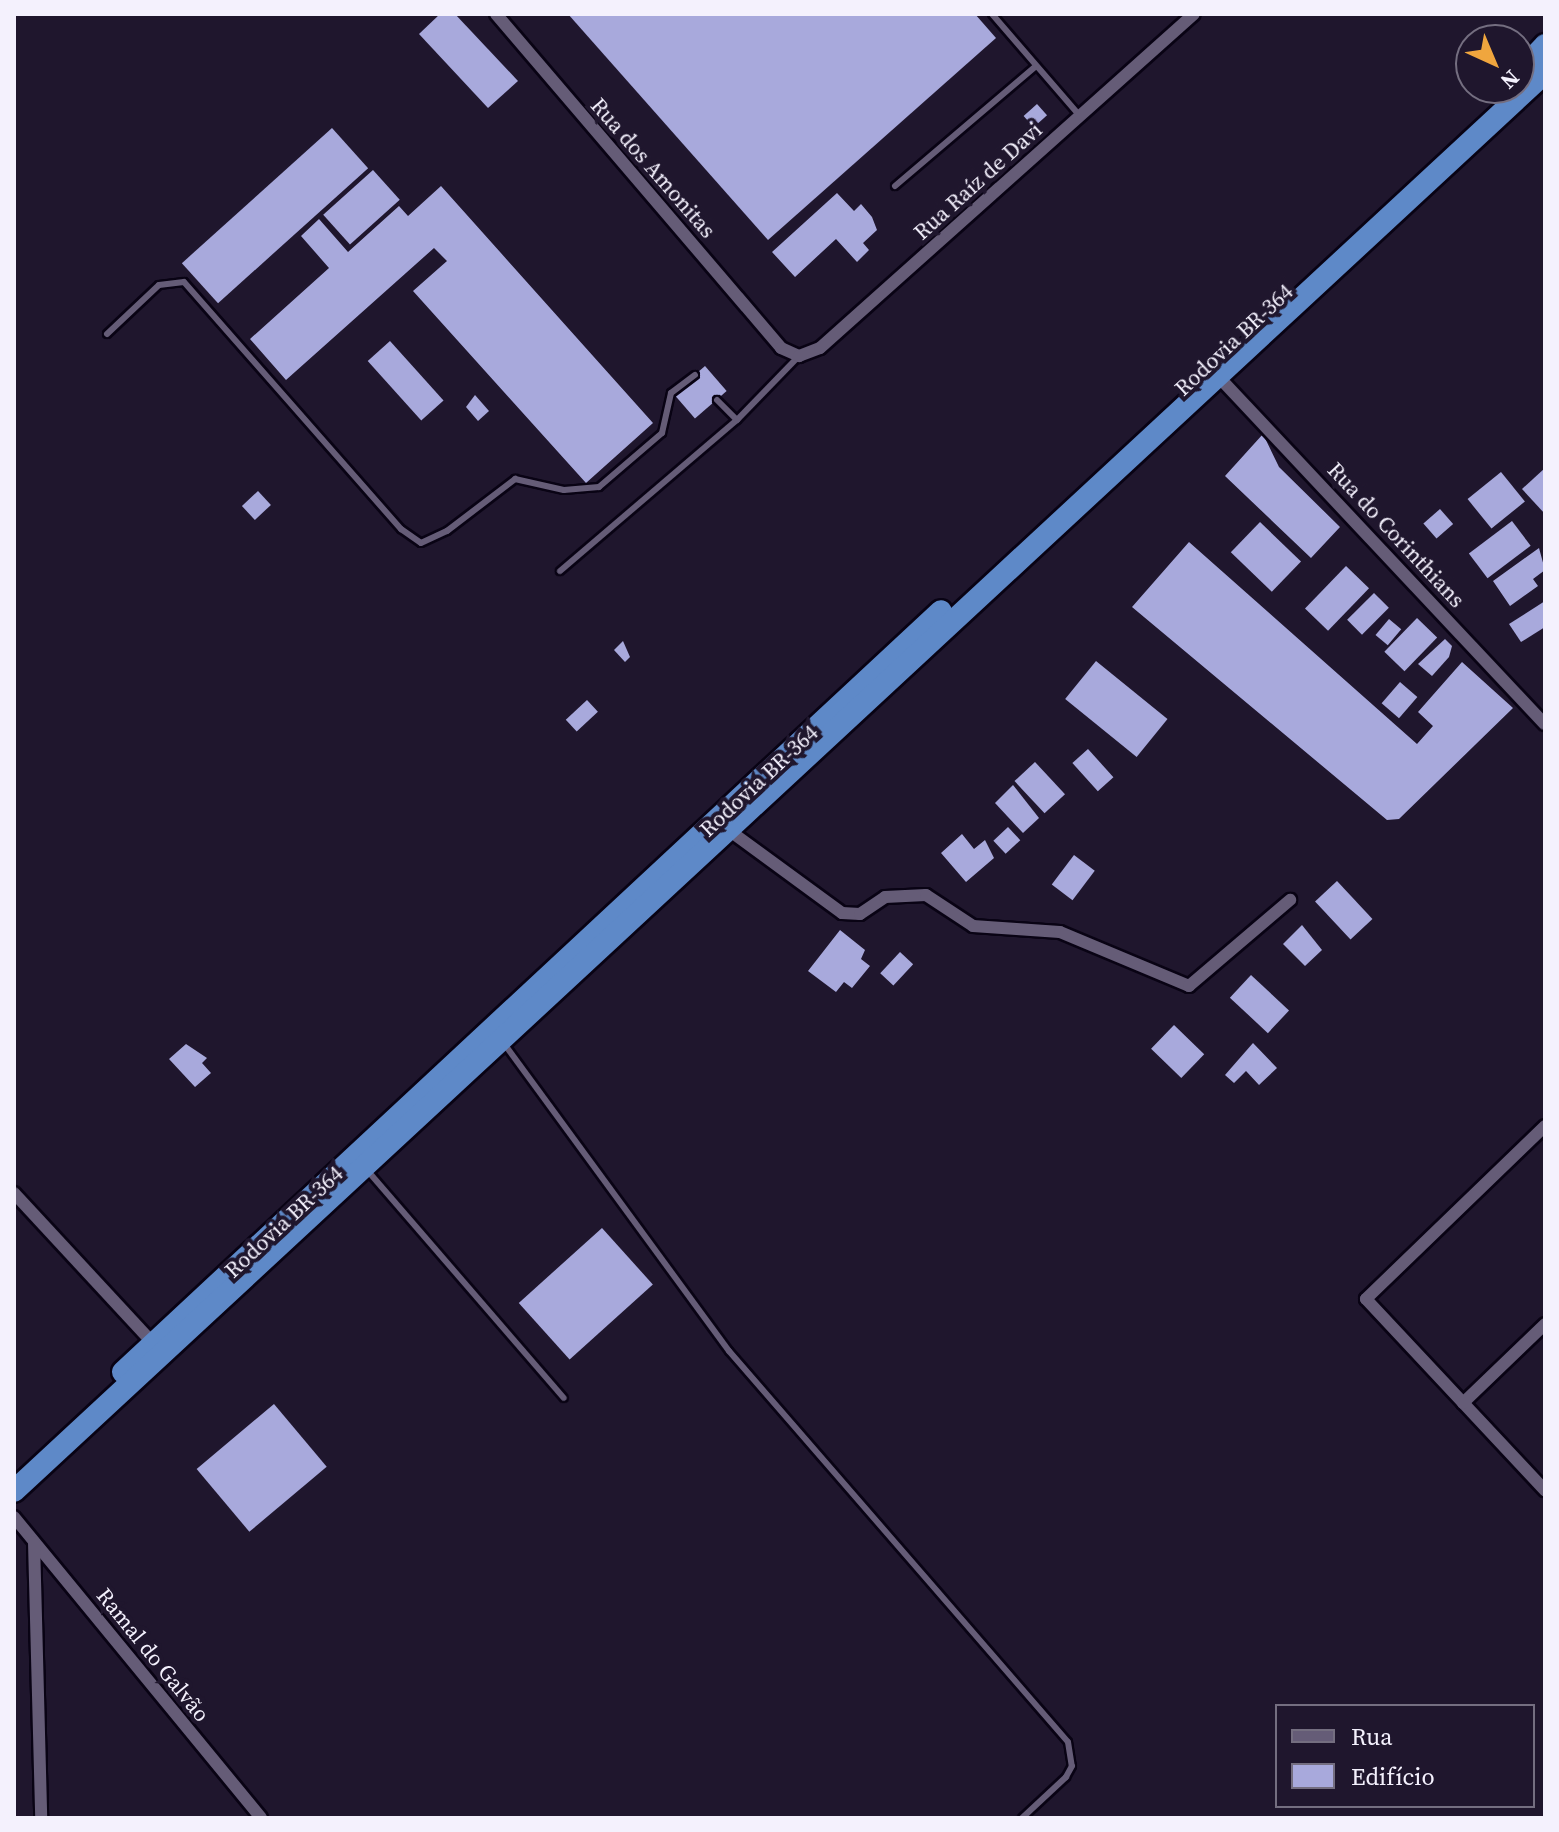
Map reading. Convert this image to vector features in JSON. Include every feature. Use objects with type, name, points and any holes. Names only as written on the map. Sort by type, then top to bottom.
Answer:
[{"type":"highway","points":[[14,1491],[367,1170],[1216,374],[1545,73]]},
{"type":"highway","name":"Rodovia BR-364","points":[[14,1475],[1488,104]]},
{"type":"street","name":"Rua dos Amonitas","points":[[496,14],[781,348],[799,356]]},
{"type":"street","name":"Rua Raíz de Davi","points":[[799,356],[820,348],[1194,14]]},
{"type":"street","name":"Rua do Corinthians","points":[[1216,374],[1545,724]]},
{"type":"street","points":[[730,831],[842,913],[860,914],[891,896],[926,895],[973,926],[1060,932],[1189,986],[1290,900]]},
{"type":"street","points":[[1545,1126],[1366,1299],[1545,1490]]},
{"type":"street","points":[[14,1193],[153,1343]]},
{"type":"street","points":[[1463,1403],[1545,1324]]},
{"type":"street","name":"Ramal do Galvão","points":[[14,1517],[261,1818]]},
{"type":"street","points":[[34,1542],[41,1818]]},
{"type":"lane","points":[[992,14],[1080,116]]},
{"type":"lane","points":[[895,186],[1036,66]]},
{"type":"lane","points":[[107,334],[159,285],[184,282],[401,529],[421,543],[447,531],[515,479],[564,490],[599,487],[662,433],[671,393],[695,375]]},
{"type":"lane","points":[[560,571],[737,420],[799,356]]},
{"type":"lane","points":[[717,400],[737,420]]},
{"type":"lane","points":[[502,1042],[729,1351],[1068,1742],[1072,1766],[1066,1777],[1022,1818]]},
{"type":"lane","points":[[367,1170],[564,1398]]},
{"type":"building","points":[[440,14],[455,14],[518,81],[488,108],[419,34]]},
{"type":"building","points":[[568,14],[975,14],[996,38],[768,240]]},
{"type":"building","points":[[1037,104],[1047,115],[1034,127],[1024,116]]},
{"type":"building","points":[[332,128],[368,168],[218,303],[182,263]]},
{"type":"building","points":[[373,170],[400,200],[350,245],[323,215]]},
{"type":"building","points":[[441,186],[653,423],[586,483],[413,291],[447,261],[434,248],[286,380],[250,339],[329,268],[301,236],[319,219],[348,252],[399,206],[408,216]]},
{"type":"building","points":[[837,193],[854,211],[861,204],[872,217],[877,230],[863,243],[869,250],[857,262],[836,239],[795,277],[772,252]]},
{"type":"building","points":[[390,341],[444,400],[421,421],[368,361]]},
{"type":"building","points":[[705,366],[727,391],[695,418],[673,394]]},
{"type":"building","points":[[475,395],[489,411],[478,421],[466,407]]},
{"type":"building","points":[[1263,434],[1279,467],[1340,527],[1311,558],[1225,476]]},
{"type":"building","points":[[1545,468],[1545,514],[1522,489]]},
{"type":"building","points":[[1501,472],[1525,502],[1491,529],[1468,499]]},
{"type":"building","points":[[258,491],[271,505],[255,520],[242,506]]},
{"type":"building","points":[[1440,509],[1453,524],[1437,539],[1423,523]]},
{"type":"building","points":[[1512,521],[1531,546],[1488,578],[1469,553]]},
{"type":"building","points":[[1260,522],[1301,562],[1272,592],[1231,552]]},
{"type":"building","points":[[1189,542],[1417,744],[1433,726],[1418,712],[1462,662],[1513,708],[1399,819],[1387,820],[1132,607]]},
{"type":"building","points":[[1539,548],[1545,570],[1533,579],[1538,586],[1510,606],[1493,581]]},
{"type":"building","points":[[1346,566],[1369,588],[1328,631],[1305,608]]},
{"type":"building","points":[[1374,593],[1389,608],[1362,635],[1347,620]]},
{"type":"building","points":[[1545,601],[1545,627],[1521,642],[1509,624]]},
{"type":"building","points":[[1417,618],[1437,637],[1404,671],[1384,652]]},
{"type":"building","points":[[1389,619],[1401,629],[1388,645],[1376,635]]},
{"type":"building","points":[[1445,639],[1452,646],[1449,657],[1432,676],[1418,664]]},
{"type":"building","points":[[623,641],[630,657],[625,662],[614,650]]},
{"type":"building","points":[[1096,661],[1167,719],[1137,757],[1065,699]]},
{"type":"building","points":[[1400,682],[1417,697],[1399,718],[1382,703]]},
{"type":"building","points":[[587,700],[598,712],[577,731],[566,720]]},
{"type":"building","points":[[1088,749],[1113,777],[1098,791],[1072,763]]},
{"type":"building","points":[[1035,762],[1065,794],[1045,813],[1015,781]]},
{"type":"building","points":[[1013,785],[1039,818],[1023,833],[995,803]]},
{"type":"building","points":[[1008,827],[1020,840],[1006,854],[993,841]]},
{"type":"building","points":[[962,834],[974,849],[985,840],[994,858],[966,882],[941,853]]},
{"type":"building","points":[[1074,855],[1095,871],[1072,900],[1052,885]]},
{"type":"building","points":[[1337,881],[1372,919],[1351,939],[1315,901]]},
{"type":"building","points":[[1302,925],[1322,950],[1305,966],[1283,944]]},
{"type":"building","points":[[840,930],[865,950],[861,959],[870,966],[852,988],[844,982],[836,992],[808,971]]},
{"type":"building","points":[[900,952],[913,964],[893,985],[880,973]]},
{"type":"building","points":[[1251,975],[1289,1010],[1268,1033],[1230,998]]},
{"type":"building","points":[[1174,1025],[1204,1054],[1181,1078],[1151,1049]]},
{"type":"building","points":[[1253,1043],[1277,1068],[1259,1085],[1246,1071],[1234,1083],[1225,1075]]},
{"type":"building","points":[[186,1044],[207,1058],[202,1063],[211,1073],[195,1087],[169,1059]]},
{"type":"building","points":[[602,1228],[653,1284],[570,1359],[519,1303]]},
{"type":"building","points":[[274,1404],[327,1467],[249,1532],[197,1469]]}]
